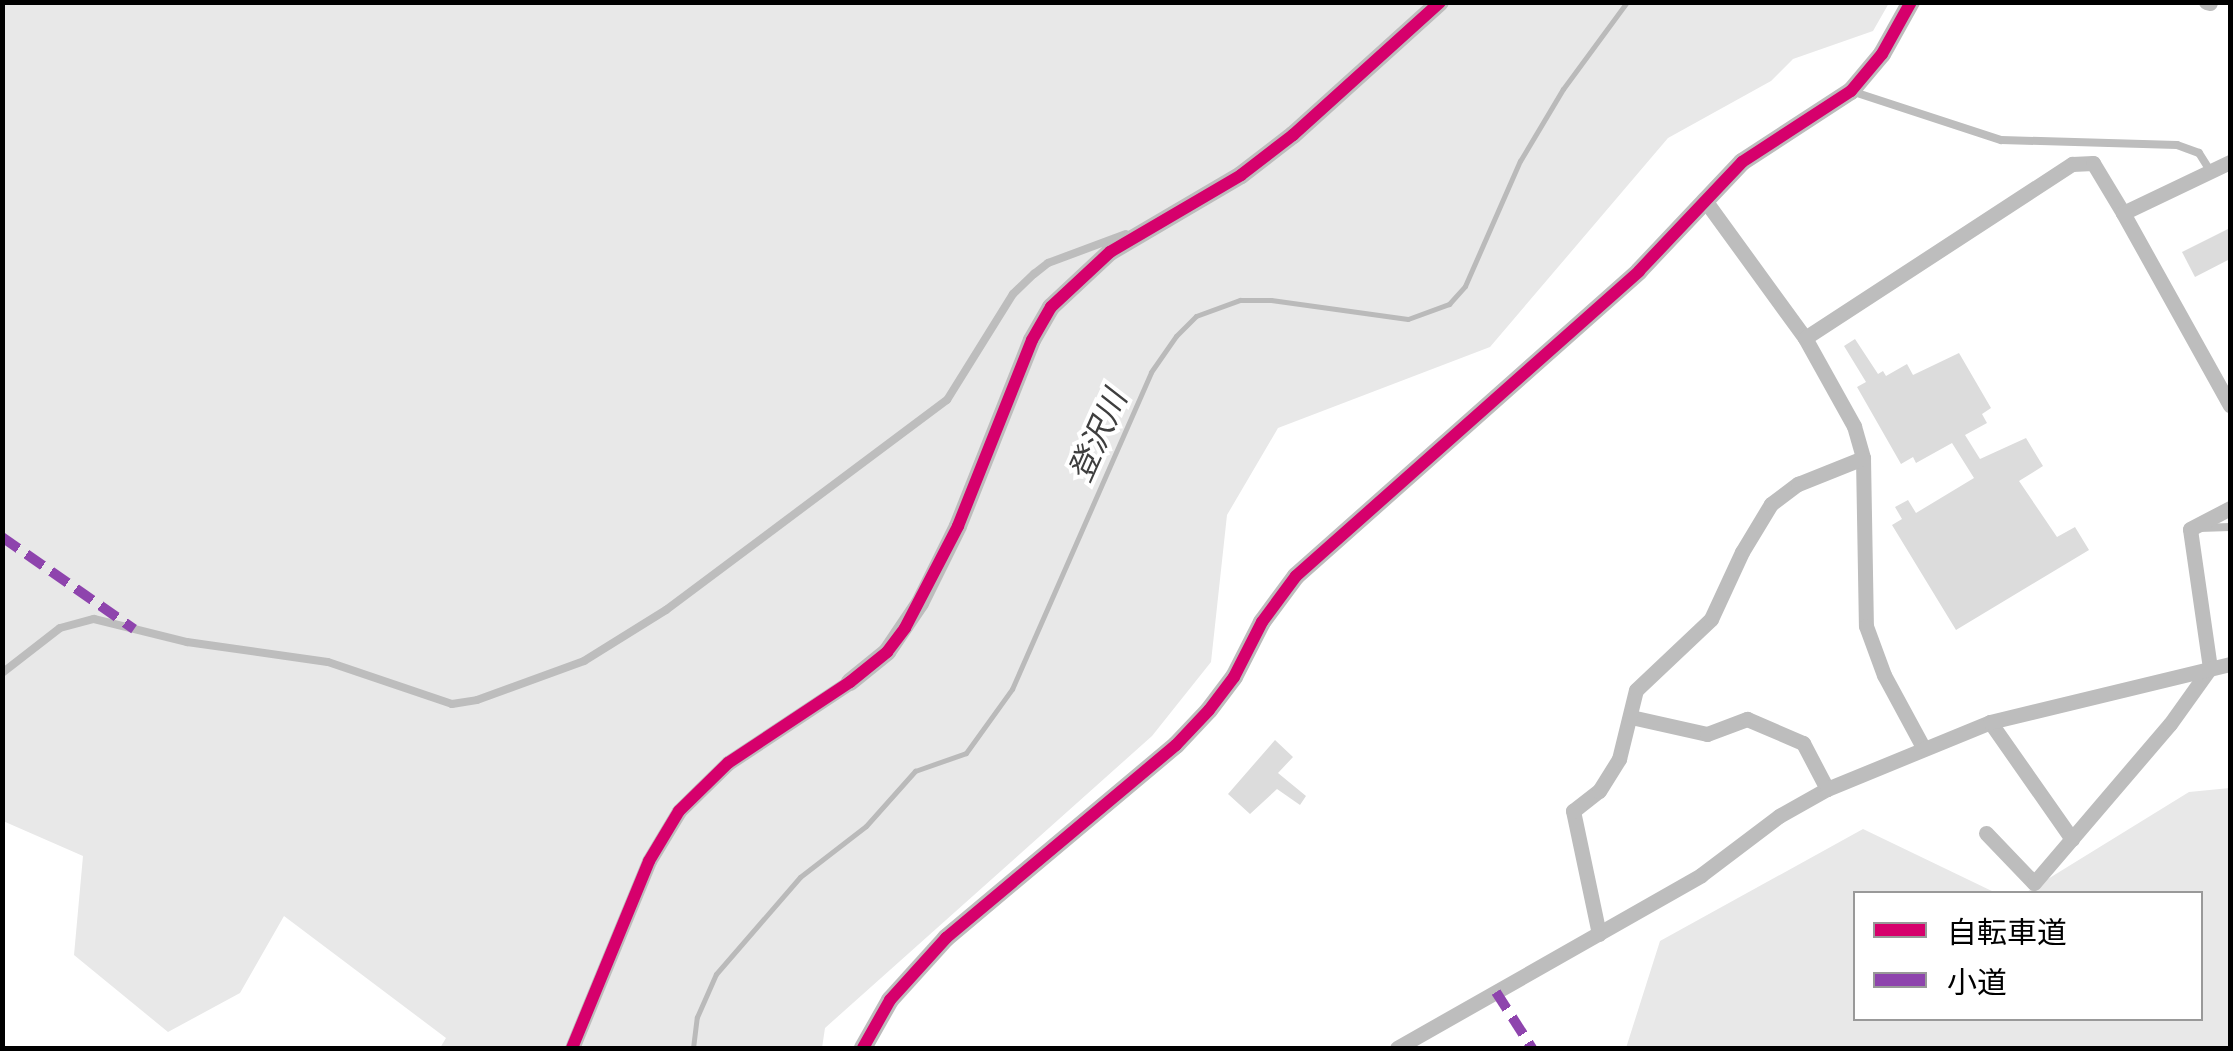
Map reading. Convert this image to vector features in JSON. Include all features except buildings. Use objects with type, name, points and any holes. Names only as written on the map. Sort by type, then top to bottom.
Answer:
[{"type":"street","points":[[572,1048],[649,860],[679,812],[728,763],[850,682],[887,652],[920,602],[958,526],[1032,340],[1051,306],[1110,252],[1241,176],[1294,135],[1440,2]]},
{"type":"street","points":[[863,1048],[890,1000],[946,938],[1176,745],[1209,710],[1234,676],[1262,622],[1296,576],[1336,536],[1529,373],[1639,271],[1742,162],[1851,91],[1882,54],[1912,2]]},
{"type":"street","points":[[2123,214],[2230,162]]},
{"type":"street","points":[[1805,338],[2072,164],[2092,163],[2230,404]]},
{"type":"street","points":[[1704,200],[1805,338],[1854,426],[1863,458],[1866,626],[1884,676],[1923,748]]},
{"type":"street","points":[[1599,934],[1573,811],[1599,791],[1620,759],[1636,690],[1711,620],[1742,552],[1771,504],[1798,484],[1863,458]]},
{"type":"street","points":[[1986,833],[2034,883],[2170,724],[2210,668],[2190,529],[2230,508]]},
{"type":"street","points":[[1397,1048],[1701,875],[1779,816],[1827,789],[1990,722],[2230,664]]},
{"type":"street","points":[[1631,716],[1706,734],[1747,719],[1802,743],[1827,789]]},
{"type":"street","points":[[1990,722],[2072,839]]},
{"type":"lane","points":[[1851,91],[2001,140],[2178,145],[2199,154],[2211,172]]},
{"type":"lane","points":[[2,674],[60,628],[94,619],[187,642],[328,662],[452,704],[477,700],[584,661],[666,610],[947,400],[1014,294],[1048,263],[1157,224]]},
{"type":"lane","points":[[2190,529],[2230,526]]},
{"type":"shaded area","points":[[3,3],[1889,3],[1873,31],[1793,59],[1771,81],[1668,138],[1490,347],[1278,428],[1227,515],[1211,662],[1152,736],[825,1028],[822,1048],[440,1048],[446,1038],[284,916],[240,993],[168,1032],[74,955],[83,856],[3,821]]},
{"type":"shaded area","points":[[2230,788],[2230,1048],[1626,1048],[1660,941],[1863,829],[1992,891],[1853,891],[1853,1021],[2203,1021],[2203,891],[2028,891],[2189,792]]},
{"type":"waterway","name":"登沢川","points":[[693,1048],[697,1017],[716,974],[800,877],[866,826],[915,771],[966,753],[1012,689],[1151,372],[1176,336],[1196,316],[1240,300],[1271,300],[1408,319],[1449,304],[1465,286],[1520,161],[1563,89],[1627,2]]},
{"type":"marked path","points":[[2,537],[134,629]]},
{"type":"marked path","points":[[1496,992],[1532,1048]]},
{"type":"cycle path","points":[[572,1048],[649,861],[679,811],[728,763],[850,682],[887,652],[905,628],[958,526],[1032,340],[1051,307],[1110,252],[1241,175],[1293,135],[1440,2]]},
{"type":"cycle path","points":[[863,1048],[890,1000],[946,938],[1176,745],[1209,710],[1234,677],[1262,622],[1296,576],[1639,271],[1742,162],[1851,91],[1882,54],[1911,2]]}]
